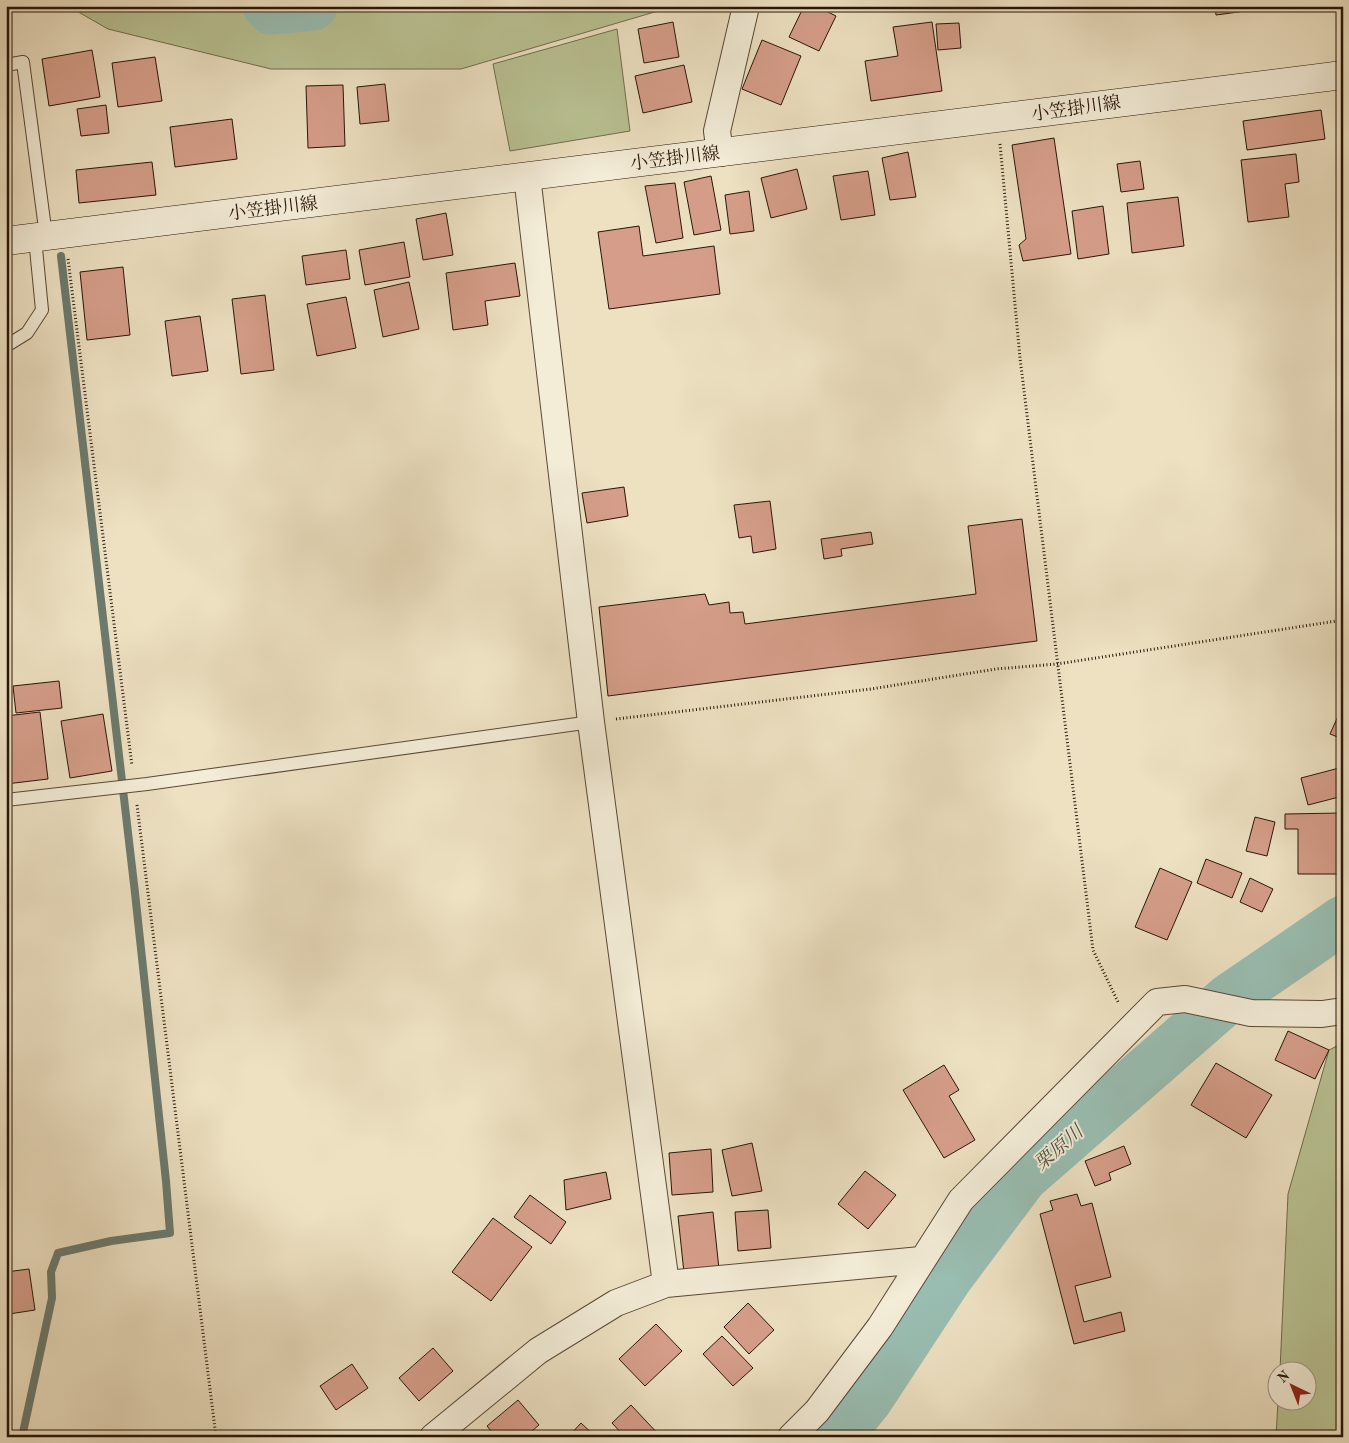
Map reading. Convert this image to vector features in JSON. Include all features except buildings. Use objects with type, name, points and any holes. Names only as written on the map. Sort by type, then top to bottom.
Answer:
[{"type":"main road","name":"小笠掛川線","points":[[6,241],[997,119],[1343,74]]},
{"type":"street","points":[[720,153],[717,131],[746,6]]},
{"type":"street","points":[[526,176],[591,722],[666,1284]]},
{"type":"street","points":[[791,1437],[817,1411],[880,1327],[961,1200],[1158,1002],[1185,999],[1251,1013],[1322,1014],[1343,1011]]},
{"type":"street","points":[[433,1437],[538,1351],[616,1303],[666,1284],[921,1260]]},
{"type":"lane","points":[[6,64],[22,62],[49,236],[42,310],[28,333],[6,346]]},
{"type":"lane","points":[[6,800],[132,786],[591,722]]},
{"type":"path","points":[[997,119],[1020,358],[1093,950],[1131,1030]]},
{"type":"path","points":[[49,236],[132,786],[216,1437]]},
{"type":"path","points":[[591,722],[871,689],[996,669],[1057,664],[1343,620]]},
{"type":"green space","points":[[68,6],[675,6],[461,69],[271,69],[108,29]]},
{"type":"green space","points":[[617,29],[630,131],[510,151],[493,64]]},
{"type":"green space","points":[[1343,1043],[1343,1437],[1276,1437],[1278,1410],[1316,1410],[1316,1360],[1280,1360],[1288,1194],[1329,1050]]},
{"type":"waterway","points":[[267,6],[271,10],[313,6]]},
{"type":"waterway","points":[[22,1437],[52,1298],[51,1272],[58,1253],[111,1241],[170,1233],[135,893],[61,256]]},
{"type":"waterway","name":"栗原川","points":[[838,1437],[868,1400],[948,1278],[1023,1178],[1229,998],[1343,920]]}]
